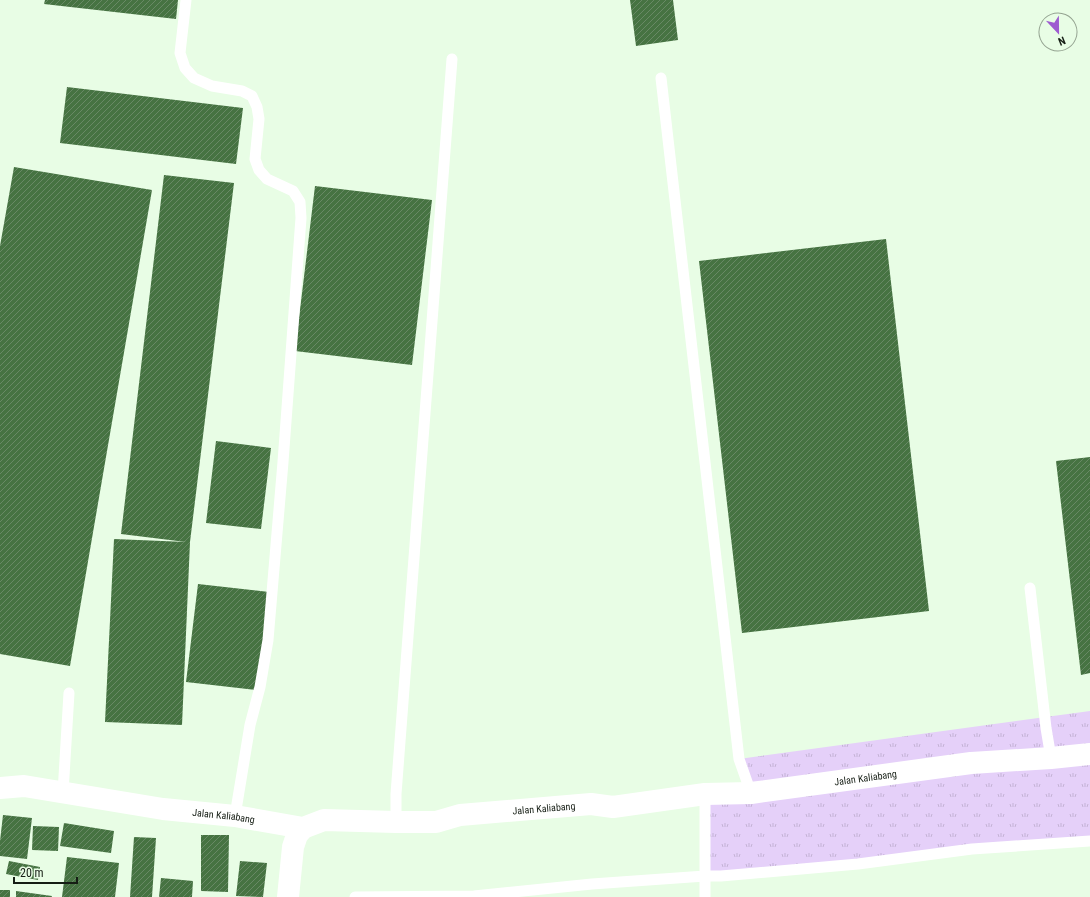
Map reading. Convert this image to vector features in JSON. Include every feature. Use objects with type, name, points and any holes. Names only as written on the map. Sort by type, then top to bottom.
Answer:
[{"type":"main road","name":"Jalan Kaliabang","points":[[0,788],[24,786],[163,809],[235,816],[303,828],[324,820],[436,822],[460,815],[591,804],[613,808],[705,794],[751,793],[971,763],[1090,754]]},
{"type":"main road","points":[[288,897],[293,847],[297,835],[303,828]]},
{"type":"lane","points":[[186,0],[180,53],[185,68],[194,78],[212,86],[242,91],[252,96],[257,107],[259,119],[255,159],[259,170],[267,179],[293,191],[300,202],[301,218],[268,640],[260,687],[250,725],[235,816]]},
{"type":"lane","points":[[396,822],[396,794],[452,59]]},
{"type":"lane","points":[[661,78],[739,759],[751,793]]},
{"type":"lane","points":[[1030,588],[1046,728],[1051,758]]},
{"type":"lane","points":[[63,793],[69,693]]},
{"type":"lane","points":[[705,794],[705,897]]},
{"type":"lane","points":[[355,897],[474,896],[592,884],[721,876],[858,864],[972,849],[1090,841]]},
{"type":"green space","points":[[1090,711],[1090,841],[705,876],[705,794],[751,793],[739,759]]},
{"type":"building","points":[[45,0],[178,0],[176,19],[44,4]]},
{"type":"building","points":[[630,0],[673,0],[678,40],[636,46]]},
{"type":"building","points":[[67,87],[243,108],[236,164],[60,143]]},
{"type":"building","points":[[14,167],[152,190],[70,666],[0,654],[0,246]]},
{"type":"building","points":[[164,175],[234,183],[190,542],[182,725],[105,722],[114,539],[186,542],[121,534]]},
{"type":"building","points":[[315,186],[432,200],[412,365],[295,351]]},
{"type":"building","points":[[886,239],[929,611],[742,633],[699,261]]},
{"type":"building","points":[[216,441],[271,448],[261,529],[206,523]]},
{"type":"building","points":[[1090,457],[1090,673],[1081,675],[1056,461]]},
{"type":"building","points":[[198,584],[269,592],[257,690],[186,682]]},
{"type":"building","points":[[3,815],[32,818],[27,859],[0,856]]},
{"type":"building","points":[[64,823],[114,831],[111,853],[60,846]]},
{"type":"building","points":[[33,826],[59,827],[58,851],[32,850]]},
{"type":"building","points":[[201,835],[229,835],[228,892],[201,891]]},
{"type":"building","points":[[134,837],[156,838],[152,897],[130,897]]},
{"type":"building","points":[[67,857],[119,863],[115,897],[62,897]]},
{"type":"building","points":[[9,861],[40,867],[38,880],[6,874]]},
{"type":"building","points":[[240,861],[267,863],[263,897],[236,896]]},
{"type":"building","points":[[161,878],[193,881],[192,897],[159,897]]},
{"type":"building","points":[[0,890],[10,890],[10,897],[0,897]]},
{"type":"building","points":[[16,891],[52,896],[52,897],[16,897]]}]
